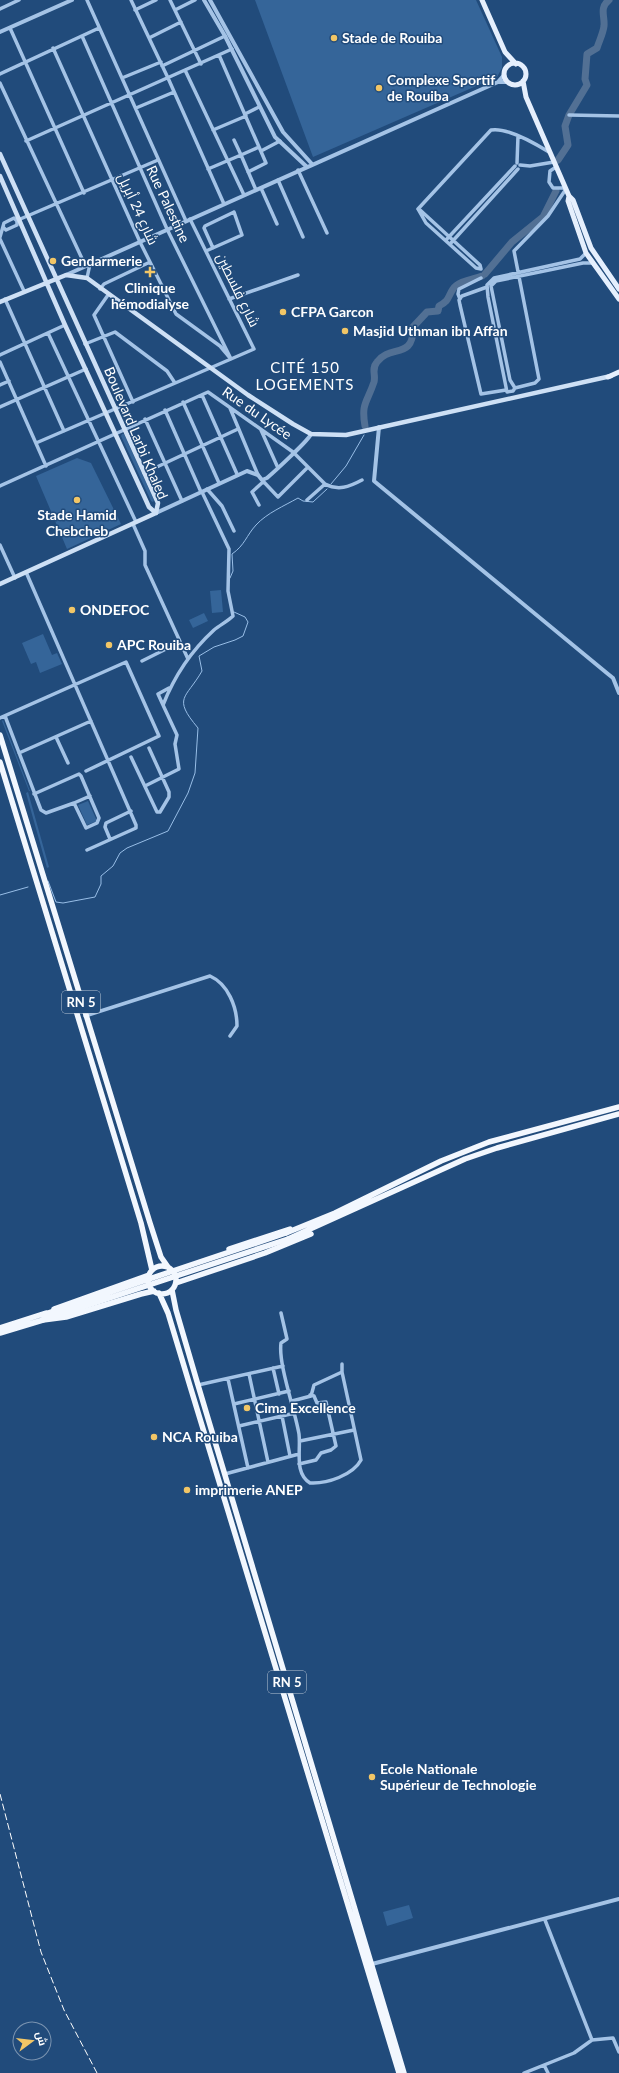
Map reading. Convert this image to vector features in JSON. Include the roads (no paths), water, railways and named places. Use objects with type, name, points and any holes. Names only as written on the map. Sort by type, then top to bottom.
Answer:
[{"type":"highway","name":"RN 5","points":[[0,735],[150,1224],[161,1257],[169,1268]]},
{"type":"highway","points":[[0,758],[7,756]]},
{"type":"highway","name":"RN 5","points":[[0,762],[140,1223],[151,1272]]},
{"type":"highway","points":[[43,1317],[63,1305],[151,1272],[159,1266],[169,1268],[323,1221],[435,1164],[490,1142],[619,1107]]},
{"type":"highway","points":[[0,1333],[43,1317],[287,1236],[465,1159],[497,1148],[619,1114]]},
{"type":"highway","points":[[176,1283],[265,1253],[316,1232],[323,1221]]},
{"type":"highway","points":[[0,1328],[43,1317],[66,1317],[141,1294],[157,1292],[166,1293],[172,1290],[176,1283],[176,1275],[169,1268]]},
{"type":"highway","points":[[151,1272],[150,1286],[157,1292]]},
{"type":"highway","name":"RN 5","points":[[172,1290],[176,1310],[198,1385],[404,2073]]},
{"type":"highway","name":"RN 5","points":[[157,1292],[168,1313],[399,2073]]},
{"type":"main road","points":[[482,0],[506,52],[516,64],[525,70],[526,76],[523,81],[515,85]]},
{"type":"main road","points":[[506,52],[506,68],[504,75],[507,82],[515,85],[526,97]]},
{"type":"main road","points":[[506,68],[516,64]]},
{"type":"main road","points":[[523,81],[526,97],[569,196],[573,200],[591,248],[619,289]]},
{"type":"main road","name":"Boulevard Larbi Khaled","points":[[0,154],[158,503],[156,513],[149,507],[107,413],[65,325],[0,176]]},
{"type":"main road","points":[[569,196],[568,201],[586,253],[619,299]]},
{"type":"main road","points":[[2,300],[66,274],[87,278],[108,295],[248,395],[311,434],[346,435],[608,377],[619,373]]},
{"type":"main road","points":[[0,584],[156,513]]},
{"type":"street","points":[[0,9],[20,0]]},
{"type":"street","points":[[0,32],[72,0]]},
{"type":"street","name":"شارع فلسطين","points":[[87,0],[158,160],[188,220],[206,251],[254,349],[231,359]]},
{"type":"street","points":[[131,0],[168,78],[224,204]]},
{"type":"street","points":[[135,10],[156,0]]},
{"type":"street","points":[[170,0],[201,64]]},
{"type":"street","points":[[175,10],[194,0]]},
{"type":"street","points":[[204,0],[283,132],[312,164]]},
{"type":"street","points":[[210,0],[275,137],[307,167]]},
{"type":"street","points":[[149,38],[181,22]]},
{"type":"street","points":[[10,28],[84,192]]},
{"type":"street","points":[[0,74],[53,48],[99,28]]},
{"type":"street","name":"Rue Palestine","points":[[82,36],[168,229],[231,359]]},
{"type":"street","points":[[122,78],[161,64],[225,36]]},
{"type":"street","name":"شارع 24 أبريل","points":[[53,48],[140,242],[176,314],[220,346],[231,359]]},
{"type":"street","points":[[26,141],[234,48]]},
{"type":"street","points":[[219,55],[266,163],[248,172]]},
{"type":"street","points":[[185,70],[244,195]]},
{"type":"street","points":[[498,82],[504,75]]},
{"type":"street","points":[[66,274],[498,82],[507,82]]},
{"type":"street","points":[[0,83],[85,265]]},
{"type":"street","points":[[136,108],[174,92]]},
{"type":"street","points":[[213,130],[260,107]]},
{"type":"street","points":[[569,115],[619,116]]},
{"type":"street","points":[[451,242],[476,268],[481,269],[480,265],[451,242],[447,239],[418,208],[491,130],[498,130],[537,143],[549,152]]},
{"type":"street","points":[[451,242],[518,169],[518,136]]},
{"type":"street","points":[[234,140],[248,172],[277,224]]},
{"type":"street","points":[[208,169],[227,160],[280,142]]},
{"type":"street","points":[[3,227],[6,230],[14,227],[17,225],[19,220],[158,160]]},
{"type":"street","points":[[517,165],[530,166],[555,164]]},
{"type":"street","points":[[555,164],[550,171],[549,182],[553,188],[566,188]]},
{"type":"street","points":[[447,239],[517,165]]},
{"type":"street","points":[[298,170],[327,233]]},
{"type":"street","points":[[278,180],[303,237]]},
{"type":"street","points":[[481,278],[459,289],[458,294],[481,394],[506,390],[513,391],[515,388],[535,383],[539,379],[514,256],[516,248],[548,216],[566,188]]},
{"type":"street","points":[[206,251],[213,248],[242,235],[234,212],[205,226],[204,228],[213,248]]},
{"type":"street","points":[[19,220],[14,218],[4,223],[0,238],[24,291]]},
{"type":"street","points":[[518,275],[580,259],[586,253]]},
{"type":"street","points":[[100,289],[104,284],[150,262]]},
{"type":"street","points":[[87,278],[90,263]]},
{"type":"street","points":[[460,299],[486,287],[494,278],[583,263],[592,263]]},
{"type":"street","points":[[229,299],[298,275]]},
{"type":"street","points":[[490,284],[510,380],[515,388]]},
{"type":"street","points":[[486,287],[506,382],[506,390]]},
{"type":"street","points":[[108,295],[94,315],[133,402]]},
{"type":"street","points":[[2,300],[25,344],[64,431]]},
{"type":"street","points":[[0,355],[65,325]]},
{"type":"street","points":[[85,344],[115,332],[167,371],[175,384]]},
{"type":"street","points":[[48,333],[89,420],[134,523],[145,551],[145,565],[188,659]]},
{"type":"street","points":[[36,442],[231,359]]},
{"type":"street","points":[[0,362],[46,466]]},
{"type":"street","points":[[0,407],[86,369]]},
{"type":"street","points":[[0,385],[9,381]]},
{"type":"street","name":"Rue du Lycée","points":[[0,486],[99,443],[145,419],[208,392],[293,452],[324,484],[331,487],[342,488],[362,480]]},
{"type":"street","points":[[202,395],[237,474]]},
{"type":"street","points":[[183,402],[219,483]]},
{"type":"street","points":[[230,408],[258,475],[262,481],[278,496],[308,467]]},
{"type":"street","points":[[163,705],[170,687],[188,659],[213,631],[234,615],[228,591],[229,549],[165,410]]},
{"type":"street","points":[[145,419],[182,501]]},
{"type":"street","points":[[379,428],[374,481],[613,678],[619,694]]},
{"type":"street","points":[[144,473],[238,429]]},
{"type":"street","points":[[261,430],[278,468]]},
{"type":"street","points":[[260,505],[252,492],[293,452],[310,438],[311,434]]},
{"type":"street","points":[[156,513],[237,474],[247,471],[258,475]]},
{"type":"street","points":[[307,500],[324,484]]},
{"type":"street","points":[[203,491],[222,506],[234,531]]},
{"type":"street","points":[[0,545],[15,578]]},
{"type":"street","points":[[26,572],[131,811],[136,828],[87,850]]},
{"type":"street","points":[[142,661],[180,642]]},
{"type":"street","points":[[0,718],[126,662],[159,735],[158,737],[86,771]]},
{"type":"street","points":[[145,786],[178,771],[179,767],[175,748],[177,735],[158,694],[170,687]]},
{"type":"street","points":[[4,716],[41,810],[46,813],[90,796]]},
{"type":"street","points":[[19,753],[91,721]]},
{"type":"street","points":[[56,737],[68,763]]},
{"type":"street","points":[[131,757],[157,812],[160,812],[169,795],[149,748]]},
{"type":"street","points":[[34,794],[79,774],[99,818],[97,823],[88,828],[84,826],[74,803]]},
{"type":"street","points":[[110,839],[105,827],[106,823],[131,811]]},
{"type":"street","points":[[85,1016],[210,976],[225,987],[236,1015],[237,1026],[230,1036]]},
{"type":"street","points":[[281,1313],[286,1335],[286,1339],[281,1345],[283,1366],[295,1413],[300,1441],[299,1454],[302,1476],[310,1483],[316,1483],[352,1471],[361,1460],[342,1372],[342,1364]]},
{"type":"street","points":[[198,1385],[283,1366]]},
{"type":"street","points":[[273,1368],[279,1394]]},
{"type":"street","points":[[310,1395],[314,1385],[342,1372]]},
{"type":"street","points":[[249,1374],[268,1462]]},
{"type":"street","points":[[228,1379],[248,1468]]},
{"type":"street","points":[[234,1404],[289,1391]]},
{"type":"street","points":[[292,1401],[310,1395],[314,1396],[316,1402],[326,1402],[334,1433],[335,1448],[321,1453],[316,1460],[300,1464]]},
{"type":"street","points":[[239,1426],[295,1413]]},
{"type":"street","points":[[282,1416],[290,1456]]},
{"type":"street","points":[[300,1441],[354,1430]]},
{"type":"street","points":[[225,1474],[299,1454]]},
{"type":"street","points":[[372,1964],[545,1920],[619,1899]]},
{"type":"street","points":[[545,1920],[592,2040]]},
{"type":"street","points":[[524,2073],[574,2053],[592,2040],[613,2038],[619,2052]]},
{"type":"street","points":[[544,2065],[548,2073]]},
{"type":"waterway","points":[[558,160],[568,145],[565,126],[569,115],[587,85],[585,79],[587,54],[597,48],[604,26],[603,9],[609,0]]},
{"type":"waterway","points":[[485,274],[512,242],[543,217],[556,191]]},
{"type":"waterway","points":[[365,426],[364,408],[374,382],[374,367],[377,362],[382,357],[405,348],[410,344],[413,327],[427,312],[438,311],[439,306],[447,300],[455,286],[462,282],[482,276]]},
{"type":"waterway","points":[[331,484],[346,466],[364,435]]},
{"type":"waterway","points":[[230,578],[233,571],[232,554],[243,544],[260,521],[298,498],[303,501],[313,502],[327,489]]},
{"type":"waterway","points":[[48,881],[56,902],[63,903],[95,897],[101,884],[101,876],[113,866],[120,853],[127,848],[168,831],[188,793],[195,773],[198,728],[185,710],[184,698],[202,671],[199,656],[214,647],[243,636],[248,622],[245,617],[234,612]]},
{"type":"waterway","points":[[0,895],[28,887]]},
{"type":"railway","points":[[0,1794],[41,1952],[64,2010],[97,2073]]},
{"type":"place","name":"Stade de Rouiba","points":[[334,38]]},
{"type":"place","name":"Complexe Sportif de Rouiba","points":[[379,88]]},
{"type":"place","name":"Gendarmerie","points":[[53,261]]},
{"type":"place","name":"Clinique hémodialyse","points":[[150,272]]},
{"type":"place","name":"CFPA Garcon","points":[[283,312]]},
{"type":"place","name":"Masjid Uthman ibn Affan","points":[[345,331]]},
{"type":"place","name":"Stade Hamid Chebcheb","points":[[77,500]]},
{"type":"place","name":"ONDEFOC","points":[[72,610]]},
{"type":"place","name":"APC Rouiba","points":[[109,645]]},
{"type":"place","name":"Cima Excellence","points":[[247,1408]]},
{"type":"place","name":"NCA Rouiba","points":[[154,1437]]},
{"type":"place","name":"imprimerie ANEP","points":[[187,1490]]},
{"type":"place","name":"Ecole Nationale Supérieur de Technologie","points":[[372,1777]]},
{"type":"district","name":"CITÉ 150 LOGEMENTS","points":[[305,376]]}]
